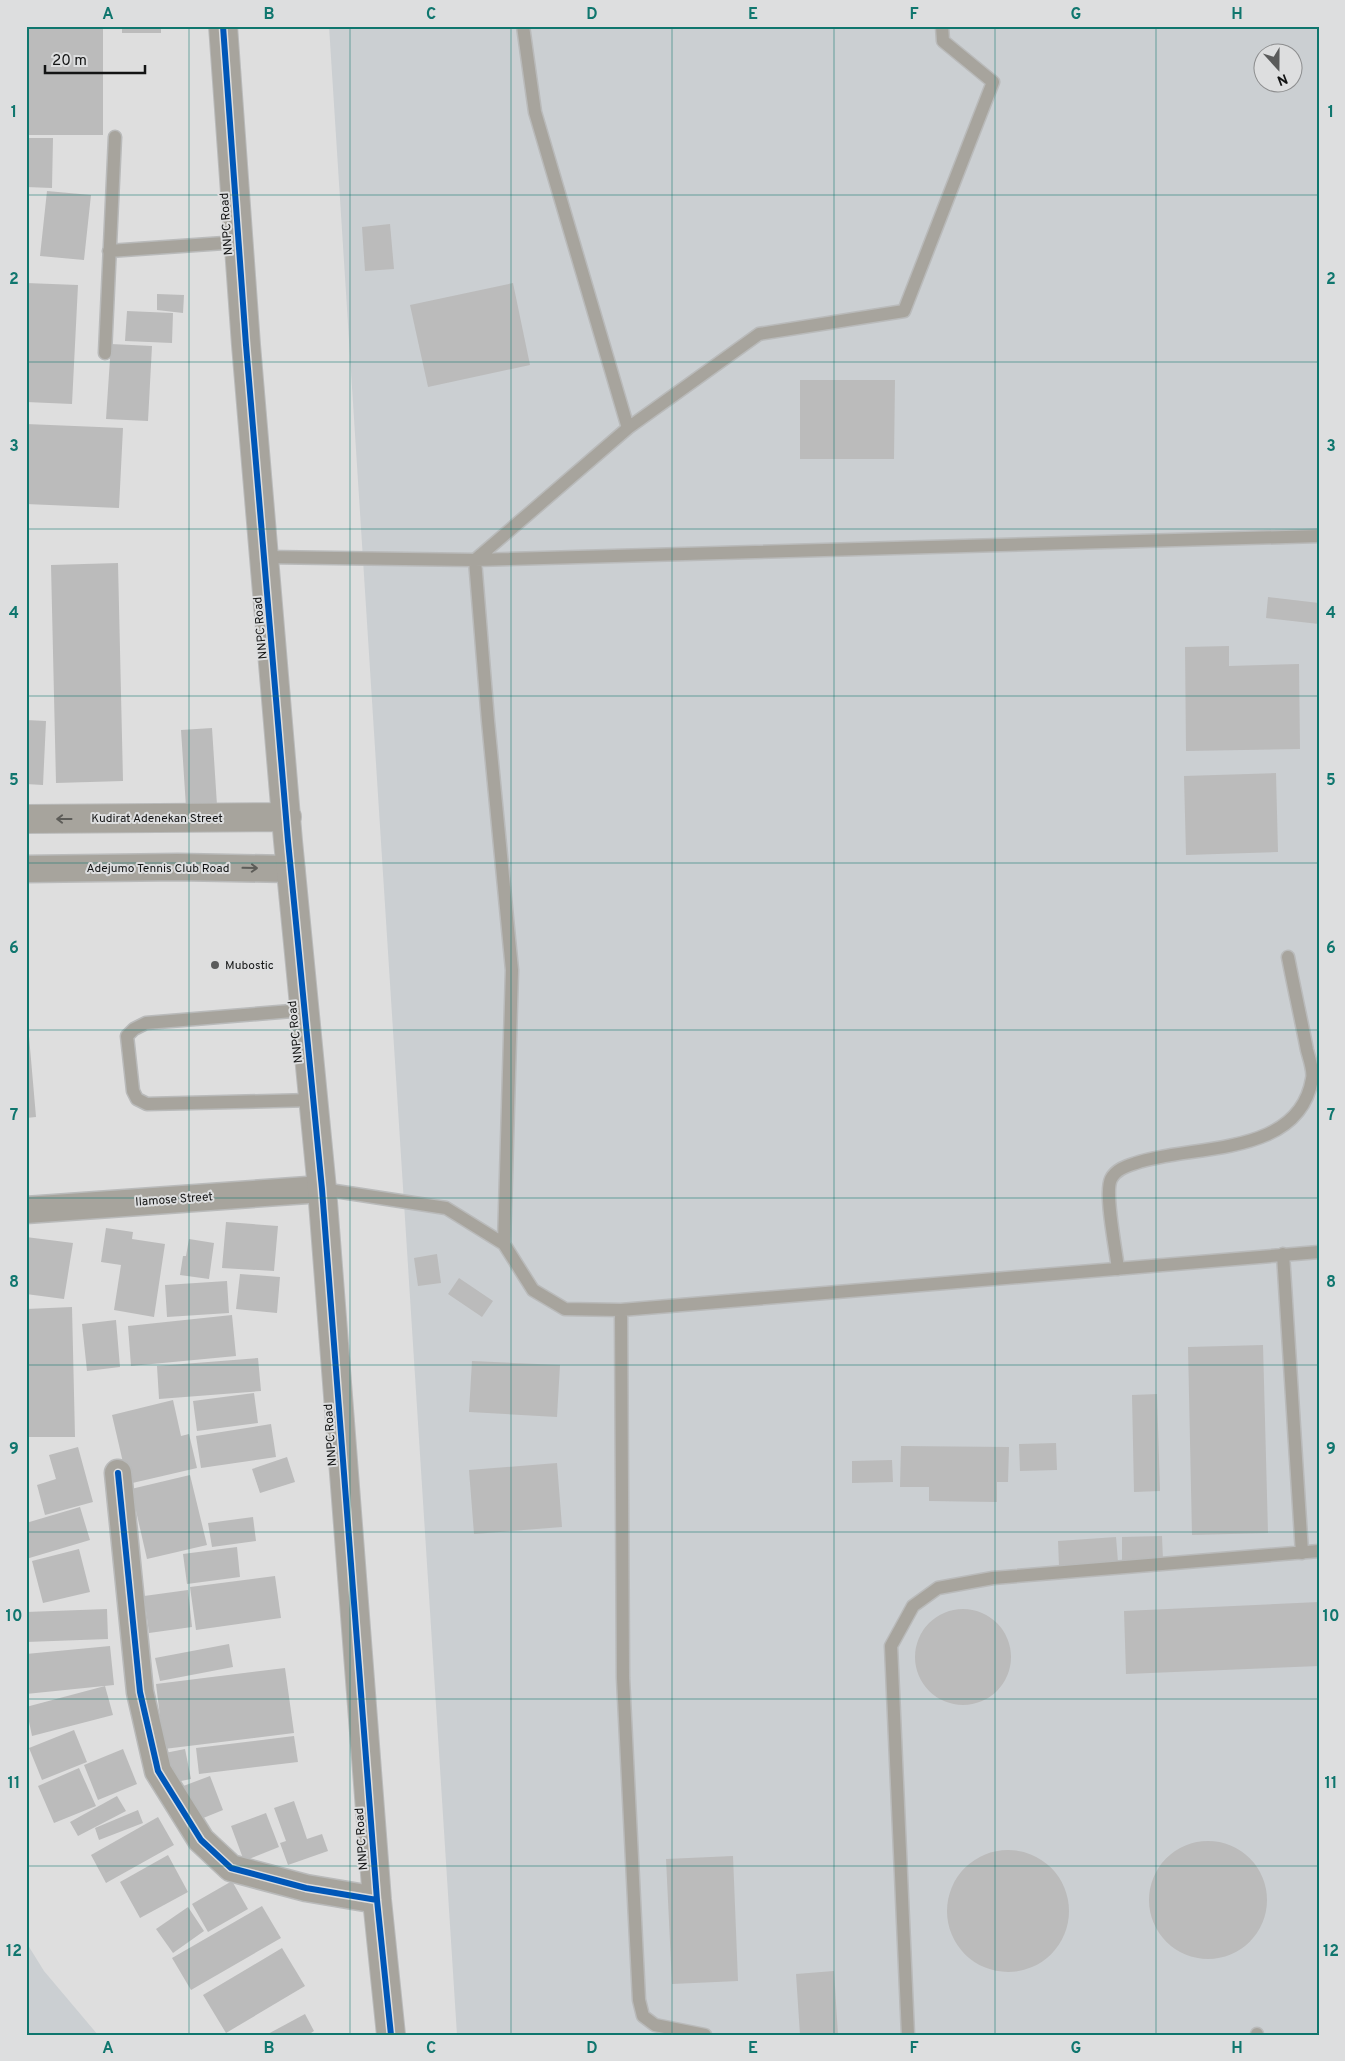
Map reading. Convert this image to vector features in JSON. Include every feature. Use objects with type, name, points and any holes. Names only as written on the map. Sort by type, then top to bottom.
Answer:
[{"type":"street","name":"NNPC Road","points":[[223,26],[291,869],[322,1189],[377,1900],[391,2035]]},
{"type":"street","name":"Kudirat Adenekan Street","points":[[26,819],[287,817]]},
{"type":"street","name":"Adejumo Tennis Club Road","points":[[26,869],[178,867],[291,869]]},
{"type":"street","name":"Ilamose Street","points":[[26,1210],[322,1189]]},
{"type":"street","points":[[118,1473],[140,1692],[158,1771],[200,1840],[231,1868],[306,1888],[377,1900]]},
{"type":"lane","points":[[524,26],[535,112],[628,428]]},
{"type":"lane","points":[[475,560],[628,428],[759,334],[904,311],[993,82],[942,41],[942,26]]},
{"type":"lane","points":[[105,353],[115,137]]},
{"type":"lane","points":[[109,252],[239,242]]},
{"type":"lane","points":[[265,557],[475,560],[1319,536]]},
{"type":"lane","points":[[475,560],[488,721],[512,970],[504,1244]]},
{"type":"lane","points":[[1118,1269],[1108,1192],[1111,1178],[1122,1168],[1165,1156],[1244,1144],[1269,1133],[1292,1119],[1305,1100],[1313,1078],[1288,956]]},
{"type":"lane","points":[[304,1010],[146,1022],[127,1036],[133,1091],[137,1099],[147,1104],[313,1100]]},
{"type":"lane","points":[[322,1189],[446,1208],[504,1244],[533,1290],[565,1309],[621,1310],[1319,1252]]},
{"type":"lane","points":[[1283,1254],[1302,1553]]},
{"type":"lane","points":[[621,1310],[623,1678],[639,2000],[643,2016],[655,2025],[705,2035]]},
{"type":"lane","points":[[908,2035],[891,1646],[912,1606],[938,1588],[993,1578],[1319,1551]]},
{"type":"shaded area","points":[[329,26],[1319,26],[1319,2035],[457,2035]]},
{"type":"shaded area","points":[[26,1942],[44,1971],[98,2035],[26,2035]]},
{"type":"building","points":[[26,26],[103,26],[103,135],[26,135]]},
{"type":"building","points":[[122,26],[161,26],[161,33],[122,33]]},
{"type":"building","points":[[26,138],[53,138],[52,188],[26,187]]},
{"type":"building","points":[[47,191],[91,195],[84,260],[40,256]]},
{"type":"building","points":[[390,224],[394,269],[365,271],[362,227]]},
{"type":"building","points":[[26,283],[78,285],[72,404],[26,402]]},
{"type":"building","points":[[513,283],[530,365],[428,387],[410,305]]},
{"type":"building","points":[[157,294],[184,295],[183,313],[157,310]]},
{"type":"building","points":[[127,311],[173,313],[172,343],[125,341]]},
{"type":"building","points":[[111,344],[152,346],[148,421],[106,419]]},
{"type":"building","points":[[800,380],[895,380],[894,459],[800,459]]},
{"type":"building","points":[[26,424],[123,428],[119,508],[26,504]]},
{"type":"building","points":[[118,563],[123,781],[56,783],[51,565]]},
{"type":"building","points":[[1268,597],[1319,603],[1319,624],[1266,618]]},
{"type":"building","points":[[1229,646],[1229,666],[1299,664],[1300,749],[1186,751],[1185,647]]},
{"type":"building","points":[[26,720],[46,721],[43,785],[26,784]]},
{"type":"building","points":[[212,728],[217,805],[186,807],[181,730]]},
{"type":"building","points":[[1276,773],[1278,852],[1186,855],[1184,776]]},
{"type":"building","points":[[28,1025],[36,1117],[26,1118],[26,1026]]},
{"type":"building","points":[[226,1222],[278,1226],[274,1271],[222,1268]]},
{"type":"building","points":[[106,1228],[133,1232],[132,1239],[165,1244],[154,1317],[114,1310],[121,1265],[101,1262]]},
{"type":"building","points":[[26,1237],[73,1243],[64,1299],[26,1294]]},
{"type":"building","points":[[189,1239],[214,1243],[209,1279],[180,1275],[183,1256],[186,1256]]},
{"type":"building","points":[[437,1254],[441,1283],[418,1286],[414,1258]]},
{"type":"building","points":[[240,1274],[280,1277],[277,1313],[236,1309]]},
{"type":"building","points":[[459,1278],[493,1301],[482,1317],[448,1294]]},
{"type":"building","points":[[227,1281],[229,1313],[167,1317],[165,1285]]},
{"type":"building","points":[[72,1307],[75,1437],[26,1437],[26,1309]]},
{"type":"building","points":[[232,1315],[236,1356],[131,1366],[128,1326]]},
{"type":"building","points":[[116,1320],[120,1367],[87,1371],[82,1324]]},
{"type":"building","points":[[1263,1345],[1268,1533],[1192,1535],[1188,1347]]},
{"type":"building","points":[[258,1358],[261,1391],[159,1399],[157,1366]]},
{"type":"building","points":[[472,1361],[560,1365],[557,1417],[469,1412]]},
{"type":"building","points":[[254,1393],[258,1423],[197,1431],[193,1401]]},
{"type":"building","points":[[1157,1394],[1160,1491],[1134,1492],[1132,1395]]},
{"type":"building","points":[[173,1400],[181,1436],[189,1434],[197,1468],[128,1484],[112,1415]]},
{"type":"building","points":[[271,1424],[276,1457],[201,1468],[196,1436]]},
{"type":"building","points":[[1056,1443],[1057,1470],[1020,1471],[1019,1444]]},
{"type":"building","points":[[901,1446],[1009,1447],[1008,1482],[997,1482],[997,1502],[929,1501],[929,1487],[900,1487]]},
{"type":"building","points":[[78,1447],[93,1502],[45,1515],[37,1485],[56,1479],[49,1455]]},
{"type":"building","points":[[287,1457],[295,1482],[260,1493],[252,1469]]},
{"type":"building","points":[[892,1460],[893,1482],[852,1483],[852,1461]]},
{"type":"building","points":[[557,1463],[562,1527],[474,1534],[469,1470]]},
{"type":"building","points":[[190,1475],[207,1545],[147,1559],[131,1489]]},
{"type":"building","points":[[80,1507],[90,1540],[26,1559],[26,1523]]},
{"type":"building","points":[[253,1517],[256,1541],[212,1547],[208,1523]]},
{"type":"building","points":[[1162,1536],[1163,1560],[1122,1560],[1122,1537]]},
{"type":"building","points":[[1116,1537],[1118,1562],[1059,1566],[1058,1541]]},
{"type":"building","points":[[237,1547],[240,1577],[187,1584],[183,1554]]},
{"type":"building","points":[[79,1549],[90,1592],[43,1603],[32,1561]]},
{"type":"building","points":[[275,1576],[281,1618],[196,1630],[190,1587]]},
{"type":"building","points":[[188,1590],[192,1627],[149,1633],[144,1596]]},
{"type":"building","points":[[1319,1602],[1319,1666],[1126,1674],[1124,1611]]},
{"type":"building","points":[[107,1609],[108,1639],[26,1642],[26,1612]]},
{"type":"building","points":[[963,1609],[981,1613],[997,1623],[1007,1639],[1011,1657],[1007,1675],[997,1691],[981,1701],[963,1705],[945,1701],[929,1691],[919,1675],[915,1657],[919,1639],[929,1623],[945,1613]]},
{"type":"building","points":[[229,1644],[233,1667],[160,1681],[155,1658]]},
{"type":"building","points":[[110,1646],[114,1685],[26,1694],[26,1654]]},
{"type":"building","points":[[285,1668],[294,1733],[164,1749],[156,1684]]},
{"type":"building","points":[[105,1686],[113,1715],[32,1736],[26,1707]]},
{"type":"building","points":[[74,1730],[87,1762],[42,1780],[29,1748]]},
{"type":"building","points":[[294,1736],[298,1762],[199,1774],[196,1748]]},
{"type":"building","points":[[123,1749],[137,1784],[98,1800],[84,1765]]},
{"type":"building","points":[[185,1749],[191,1779],[166,1784],[160,1754]]},
{"type":"building","points":[[79,1768],[96,1806],[54,1823],[38,1786]]},
{"type":"building","points":[[210,1776],[223,1810],[191,1823],[178,1788]]},
{"type":"building","points":[[117,1796],[126,1811],[78,1836],[70,1822]]},
{"type":"building","points":[[294,1801],[307,1839],[322,1834],[328,1851],[288,1865],[280,1843],[286,1841],[274,1808]]},
{"type":"building","points":[[138,1810],[143,1823],[99,1840],[95,1828]]},
{"type":"building","points":[[266,1813],[279,1847],[244,1861],[231,1826]]},
{"type":"building","points":[[158,1817],[174,1845],[106,1883],[91,1855]]},
{"type":"building","points":[[1208,1841],[1230,1846],[1250,1858],[1262,1878],[1267,1900],[1262,1922],[1250,1942],[1230,1954],[1208,1959],[1186,1954],[1166,1942],[1154,1922],[1149,1900],[1154,1878],[1166,1858],[1186,1846]]},
{"type":"building","points":[[1008,1850],[1020,1851],[1031,1855],[1051,1868],[1064,1888],[1068,1899],[1068,1923],[1064,1934],[1051,1954],[1031,1967],[1020,1971],[1008,1972],[996,1971],[985,1967],[965,1954],[952,1934],[948,1923],[947,1911],[948,1899],[952,1888],[965,1868],[985,1855],[996,1851]]},
{"type":"building","points":[[168,1855],[188,1892],[140,1918],[120,1882]]},
{"type":"building","points":[[733,1856],[738,1981],[672,1984],[666,1859]]},
{"type":"building","points":[[232,1881],[248,1909],[208,1932],[192,1904]]},
{"type":"building","points":[[262,1906],[281,1938],[191,1990],[172,1958]]},
{"type":"building","points":[[188,1907],[204,1931],[173,1953],[156,1929]]},
{"type":"building","points":[[282,1948],[305,1986],[226,2033],[203,1995]]},
{"type":"building","points":[[834,1971],[838,2035],[800,2035],[796,1974]]},
{"type":"building","points":[[305,2014],[314,2031],[308,2035],[266,2035]]},
{"type":"cycle path","points":[[223,26],[246,345],[288,841],[322,1189],[377,1900],[391,2035]]},
{"type":"cycle path","points":[[118,1473],[140,1692],[158,1771],[201,1840],[231,1868],[306,1888],[377,1900]]},
{"type":"place","name":"Mubostic","points":[[215,965]]}]
